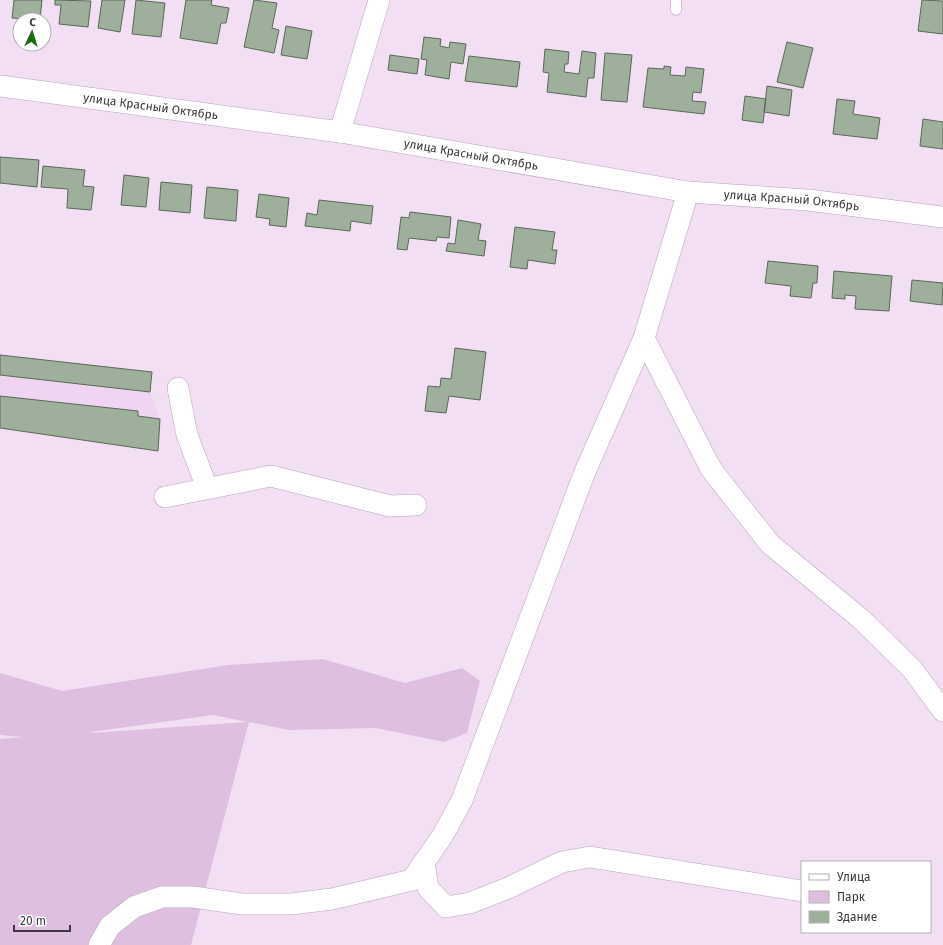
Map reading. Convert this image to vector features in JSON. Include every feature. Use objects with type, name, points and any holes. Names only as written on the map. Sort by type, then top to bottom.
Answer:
[{"type":"street","points":[[340,132],[379,0]]},
{"type":"street","name":"улица Красный Октябрь","points":[[0,86],[340,132],[688,192],[808,200],[943,217]]},
{"type":"street","points":[[99,945],[110,926],[134,907],[162,897],[193,897],[220,902],[266,905],[312,902],[412,880],[443,835],[462,800],[584,474],[644,338],[688,192]]},
{"type":"street","points":[[644,338],[711,469],[770,544],[861,619],[912,669],[943,711]]},
{"type":"street","points":[[178,388],[187,435],[207,488]]},
{"type":"street","points":[[165,497],[271,476],[390,506],[416,505]]},
{"type":"street","points":[[424,862],[428,888],[446,907],[470,903],[508,888],[562,862],[590,857],[801,891]]},
{"type":"shaded area","points":[[0,355],[152,372],[150,392],[160,419],[158,451],[0,428]]},
{"type":"green space","points":[[323,659],[405,683],[462,668],[480,681],[467,733],[444,742],[376,728],[289,730],[249,722],[191,945],[0,945],[0,739],[23,737],[0,735],[0,673],[62,691],[228,665]],"holes":[[[213,715],[247,722],[91,733]]]},
{"type":"building","points":[[14,0],[42,0],[41,12],[13,12]]},
{"type":"building","points":[[55,0],[91,1],[88,27],[59,24],[61,5],[55,5]]},
{"type":"building","points":[[102,0],[125,0],[120,32],[98,28]]},
{"type":"building","points":[[136,0],[165,3],[161,37],[132,34]]},
{"type":"building","points":[[186,0],[212,0],[211,5],[229,8],[226,23],[221,23],[217,44],[180,38]]},
{"type":"building","points":[[254,0],[277,3],[272,28],[279,30],[274,53],[244,47]]},
{"type":"building","points":[[922,0],[943,1],[943,34],[918,31]]},
{"type":"building","points":[[286,26],[312,31],[307,59],[281,55]]},
{"type":"building","points":[[424,37],[441,39],[440,46],[449,48],[450,42],[466,44],[463,64],[451,62],[449,79],[425,75],[427,60],[421,59]]},
{"type":"building","points":[[787,42],[813,48],[803,88],[777,82]]},
{"type":"building","points":[[545,49],[569,52],[568,64],[565,64],[564,72],[579,74],[582,51],[596,53],[594,78],[588,78],[586,97],[547,92],[549,73],[543,72]]},
{"type":"building","points":[[605,53],[632,55],[627,102],[601,100]]},
{"type":"building","points":[[390,55],[419,59],[417,74],[388,70]]},
{"type":"building","points":[[469,56],[520,62],[517,87],[465,81]]},
{"type":"building","points":[[664,66],[671,67],[670,75],[685,76],[686,67],[704,69],[701,93],[693,92],[692,101],[706,102],[704,114],[643,107],[648,68],[664,69]]},
{"type":"building","points":[[767,86],[792,90],[789,116],[764,112]]},
{"type":"building","points":[[745,96],[766,99],[763,123],[742,120]]},
{"type":"building","points":[[837,99],[855,101],[853,114],[880,118],[877,139],[833,134]]},
{"type":"building","points":[[923,119],[943,122],[943,149],[920,146]]},
{"type":"building","points":[[0,157],[39,160],[37,187],[0,183]]},
{"type":"building","points":[[43,166],[85,170],[83,186],[94,187],[91,210],[67,208],[68,189],[41,187]]},
{"type":"building","points":[[124,175],[149,178],[146,207],[121,205]]},
{"type":"building","points":[[161,182],[192,185],[190,213],[159,210]]},
{"type":"building","points":[[207,187],[238,190],[236,221],[204,218]]},
{"type":"building","points":[[259,194],[289,198],[286,227],[269,225],[270,219],[256,217]]},
{"type":"building","points":[[319,200],[373,206],[371,224],[351,221],[350,231],[305,226],[307,213],[317,215]]},
{"type":"building","points":[[410,212],[451,217],[449,238],[437,237],[436,241],[409,238],[407,250],[397,249],[401,217],[409,218]]},
{"type":"building","points":[[458,220],[481,224],[478,240],[486,241],[484,256],[446,251],[448,243],[455,244]]},
{"type":"building","points":[[515,227],[555,232],[552,250],[557,250],[555,264],[528,260],[527,269],[510,267]]},
{"type":"building","points":[[768,261],[818,266],[817,283],[813,283],[811,298],[790,296],[791,286],[765,283]]},
{"type":"building","points":[[834,271],[892,276],[889,311],[855,309],[856,296],[845,295],[845,299],[832,298]]},
{"type":"building","points":[[912,280],[943,283],[942,305],[910,301]]},
{"type":"building","points":[[455,348],[486,352],[480,400],[449,396],[446,413],[425,411],[428,386],[440,387],[441,378],[451,379]]},
{"type":"building","points":[[0,355],[152,372],[150,392],[0,375]]},
{"type":"building","points":[[0,396],[138,411],[138,416],[160,419],[158,451],[0,428]]}]
